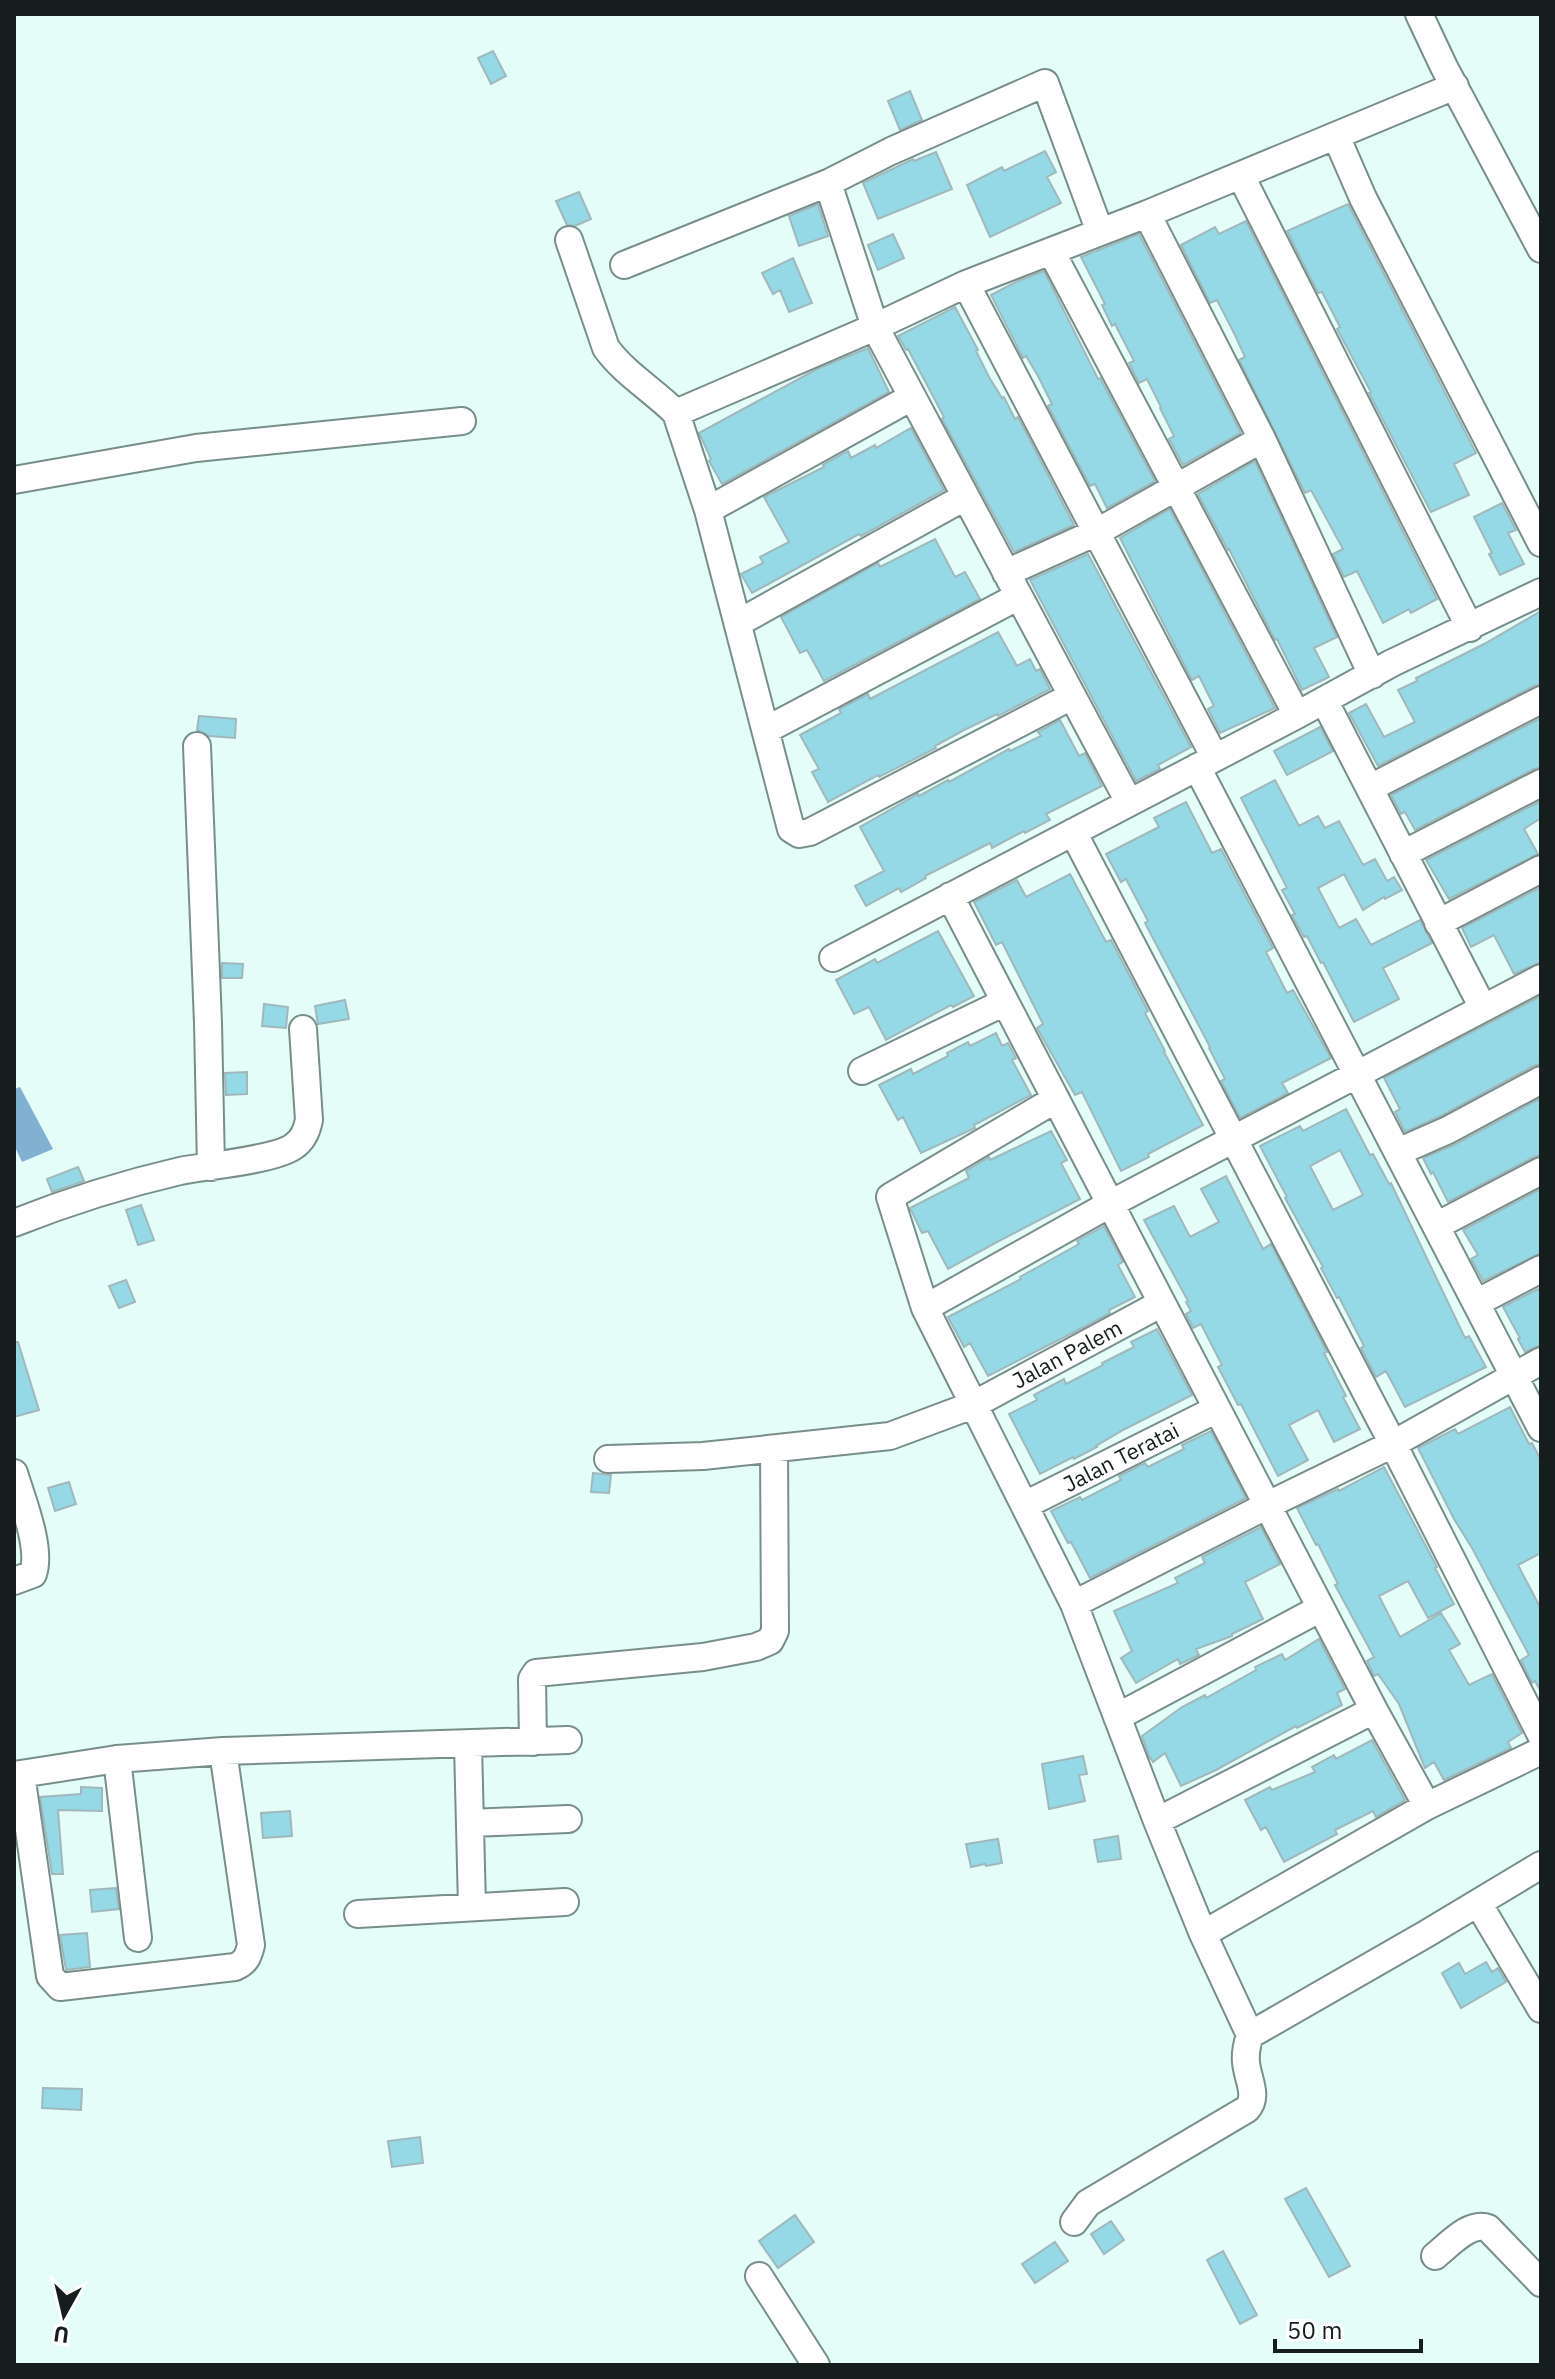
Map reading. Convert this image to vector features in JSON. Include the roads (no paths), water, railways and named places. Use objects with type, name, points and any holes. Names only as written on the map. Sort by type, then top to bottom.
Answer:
[{"type":"street","points":[[1419,14],[1541,249]]},
{"type":"street","points":[[624,265],[828,183],[891,151],[1045,83],[1100,232]]},
{"type":"street","points":[[676,413],[966,284],[1241,176],[1455,86]]},
{"type":"street","points":[[1336,136],[1363,198],[1541,543]]},
{"type":"street","points":[[1241,176],[1470,628]]},
{"type":"street","points":[[828,183],[875,327],[1129,802]]},
{"type":"street","points":[[1147,214],[1262,439],[1372,675]]},
{"type":"street","points":[[569,240],[606,348],[617,362],[676,413],[708,510],[791,829],[799,834],[810,832],[1072,696]]},
{"type":"street","points":[[1051,251],[1297,715]]},
{"type":"street","points":[[966,284],[1097,532],[1357,1074],[1541,1428]]},
{"type":"street","points":[[708,510],[912,397]]},
{"type":"street","points":[[14,480],[196,448],[462,421]]},
{"type":"street","points":[[1006,573],[1097,532],[1262,439]]},
{"type":"street","points":[[738,623],[965,497]]},
{"type":"street","points":[[833,958],[1392,663],[1541,592]]},
{"type":"street","points":[[766,730],[1019,596]]},
{"type":"street","points":[[1324,700],[1483,1008]]},
{"type":"street","points":[[1370,788],[1541,700]]},
{"type":"street","points":[[197,746],[211,1167]]},
{"type":"street","points":[[1403,854],[1541,783]]},
{"type":"street","points":[[1073,832],[1393,1444],[1541,1735]]},
{"type":"street","points":[[1438,923],[1541,869]]},
{"type":"street","points":[[950,896],[1427,1806]]},
{"type":"street","points":[[925,1308],[1110,1204],[1541,978]]},
{"type":"street","points":[[862,1071],[1005,1002]]},
{"type":"street","points":[[14,1223],[108,1191],[181,1171],[293,1148],[305,1134],[309,1120],[303,1029]]},
{"type":"street","points":[[1398,1152],[1448,1130],[1541,1080]]},
{"type":"street","points":[[1056,1099],[890,1197],[925,1308],[1074,1604],[1203,1934],[1250,2035],[1246,2065],[1253,2094],[1251,2104],[1088,2203],[1074,2222]]},
{"type":"street","points":[[1436,1226],[1541,1171]]},
{"type":"street","points":[[1476,1303],[1541,1269]]},
{"type":"street","name":"Jalan Palem","points":[[608,1459],[703,1456],[890,1436],[973,1405],[1162,1303]]},
{"type":"street","points":[[1074,1604],[1393,1444],[1541,1361]]},
{"type":"street","name":"Jalan Teratai","points":[[1025,1505],[1217,1409]]},
{"type":"street","points":[[533,1742],[532,1679],[536,1673],[703,1657],[756,1647],[770,1641],[775,1631],[774,1449]]},
{"type":"street","points":[[14,1473],[29,1524],[36,1564],[33,1574],[14,1581]]},
{"type":"street","points":[[1117,1717],[1321,1608]]},
{"type":"street","points":[[1157,1821],[1374,1710]]},
{"type":"street","points":[[223,1751],[251,1945],[245,1962],[235,1967],[60,1987],[50,1976],[17,1775],[117,1759],[223,1751],[568,1740]]},
{"type":"street","points":[[468,1744],[472,1907]]},
{"type":"street","points":[[1203,1934],[1427,1806],[1541,1751]]},
{"type":"street","points":[[117,1759],[138,1938]]},
{"type":"street","points":[[470,1823],[568,1819]]},
{"type":"street","points":[[1250,2035],[1541,1865]]},
{"type":"street","points":[[358,1914],[565,1902]]},
{"type":"street","points":[[1478,1903],[1541,2009]]},
{"type":"street","points":[[1435,2256],[1472,2227],[1480,2225],[1488,2228],[1541,2283]]},
{"type":"street","points":[[759,2276],[816,2365]]},
{"type":"water","points":[[20,1087],[53,1149],[22,1162],[14,1145],[14,1089]]}]
